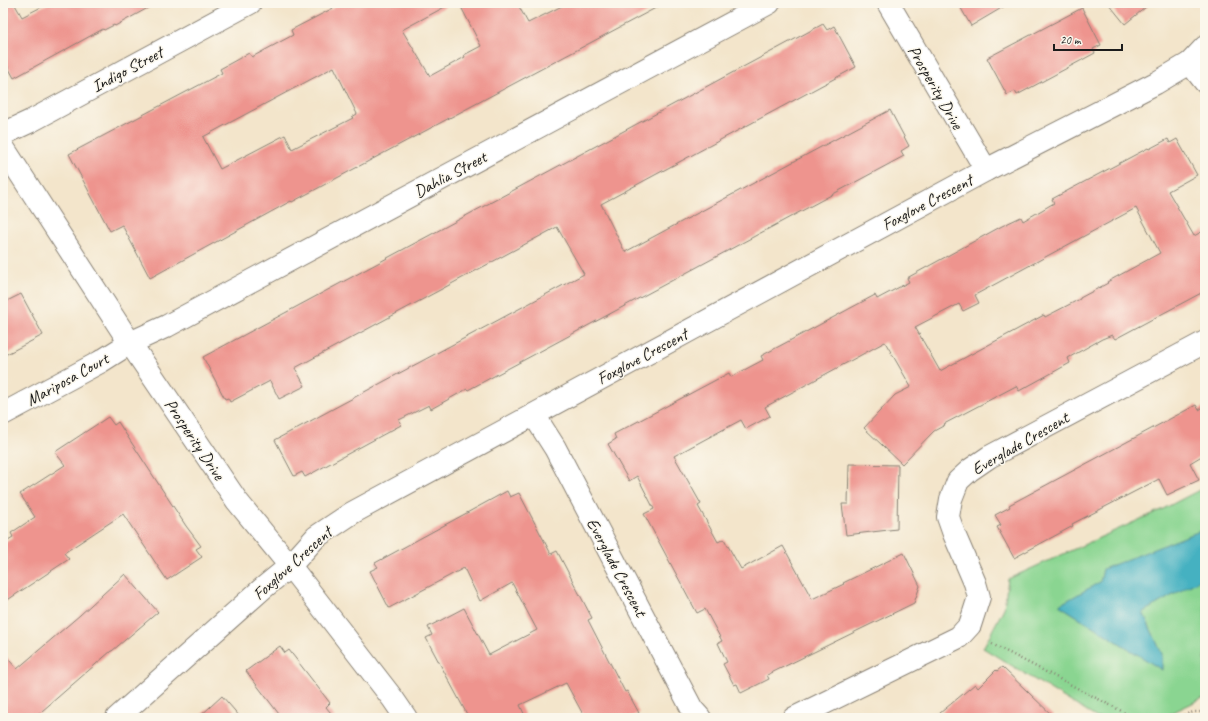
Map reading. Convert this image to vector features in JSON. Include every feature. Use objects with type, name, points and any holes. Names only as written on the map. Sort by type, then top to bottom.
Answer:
[{"type":"street","name":"Indigo Street","points":[[3,134],[31,121],[250,3]]},
{"type":"street","name":"Dahlia Street","points":[[130,343],[174,322],[769,3]]},
{"type":"street","name":"Prosperity Drive","points":[[888,3],[986,170]]},
{"type":"street","name":"Foxglove Crescent","points":[[117,718],[290,566],[316,537],[352,513],[986,170],[1156,83],[1190,63],[1205,47]]},
{"type":"street","points":[[1190,63],[1205,82]]},
{"type":"street","name":"Prosperity Drive","points":[[3,147],[130,343],[237,501],[394,699],[406,718]]},
{"type":"street","name":"Everglade Crescent","points":[[794,718],[960,637],[970,625],[979,597],[975,583],[948,517],[951,499],[958,481],[970,470],[989,457],[1205,342]]},
{"type":"street","name":"Mariposa Court","points":[[3,414],[100,362],[130,343]]},
{"type":"street","name":"Everglade Crescent","points":[[534,415],[559,456],[692,708],[700,718]]},
{"type":"path","points":[[992,644],[1135,718]]},
{"type":"path","points":[[1172,718],[1194,712],[1205,712]]},
{"type":"green space","points":[[1205,487],[1205,697],[1161,718],[1097,718],[983,648],[1004,608],[1008,579],[1163,509]]},
{"type":"water","points":[[1205,529],[1205,577],[1143,612],[1162,654],[1162,670],[1059,605],[1100,582],[1103,569]]},
{"type":"building","points":[[3,3],[14,3],[22,17],[49,3],[157,3],[115,26],[114,25],[104,30],[103,29],[14,78],[3,58]]},
{"type":"building","points":[[343,3],[452,3],[402,30],[430,76],[465,57],[464,55],[481,46],[459,3],[517,3],[528,23],[568,3],[665,3],[292,202],[291,201],[150,278],[122,225],[110,231],[69,154],[222,73],[220,69],[249,53],[252,57],[293,35],[291,30]],"holes":[[[334,67],[357,114],[352,117],[353,118],[292,149],[285,135],[220,169],[203,137]]]},
{"type":"building","points":[[958,3],[1010,3],[971,26]]},
{"type":"building","points":[[1108,3],[1151,3],[1125,24]]},
{"type":"building","points":[[1082,8],[1101,45],[1093,49],[1095,53],[1017,95],[1015,91],[1007,95],[987,58]]},
{"type":"building","points":[[823,24],[827,30],[834,26],[856,67],[601,204],[625,252],[890,110],[909,146],[901,151],[904,156],[468,390],[467,389],[431,409],[429,405],[399,420],[401,425],[305,477],[302,472],[294,476],[275,440],[584,274],[557,227],[295,368],[305,386],[279,399],[270,381],[230,402],[228,398],[225,399],[203,357]]},
{"type":"building","points":[[1168,139],[1170,143],[1177,139],[1197,175],[1168,191],[1194,236],[1205,230],[1205,291],[1115,339],[1112,335],[1102,339],[1068,358],[1070,363],[1019,391],[1016,386],[944,424],[945,425],[934,431],[902,464],[864,428],[895,395],[911,387],[885,342],[765,407],[770,416],[746,429],[741,420],[674,456],[701,504],[698,506],[718,542],[724,539],[741,569],[783,546],[812,599],[904,553],[920,586],[914,603],[767,675],[769,679],[741,693],[737,684],[734,685],[723,664],[727,662],[718,643],[722,641],[705,609],[697,613],[644,514],[654,509],[637,476],[629,481],[608,444],[616,439],[614,434],[729,373],[731,377],[763,360],[761,356],[875,295],[877,299],[909,282],[907,278],[1002,226],[1021,217],[1023,221],[1054,203],[1052,199],[1148,148],[1149,149]],"holes":[[[1136,208],[1160,253],[1107,282],[1108,283],[1080,299],[1045,317],[1044,315],[940,371],[915,327],[959,304],[963,311],[979,303],[975,295]]]},
{"type":"building","points":[[21,294],[43,335],[3,356],[3,303]]},
{"type":"building","points":[[1196,405],[1199,410],[1205,406],[1205,454],[1190,463],[1199,480],[1167,495],[1159,479],[1072,524],[1073,526],[1014,558],[997,527],[1001,525],[995,515],[1010,507],[1009,505]]},
{"type":"building","points":[[108,417],[114,425],[118,422],[186,526],[201,546],[196,549],[202,557],[167,580],[123,514],[64,553],[69,559],[3,603],[3,543],[13,537],[11,533],[35,517],[20,494],[65,465],[55,452]]},
{"type":"building","points":[[849,464],[898,465],[897,529],[846,535],[842,504],[848,504]]},
{"type":"building","points":[[507,491],[510,497],[519,493],[551,554],[557,551],[592,618],[588,620],[625,692],[627,691],[639,713],[629,718],[585,718],[566,683],[520,705],[526,718],[469,718],[426,638],[432,635],[428,627],[464,608],[489,655],[537,630],[512,583],[480,601],[464,568],[389,608],[370,571],[378,567],[375,563]]},
{"type":"building","points":[[125,574],[158,612],[34,718],[3,718],[3,653],[17,669]]},
{"type":"building","points":[[280,646],[285,653],[289,650],[330,703],[326,707],[335,718],[282,718],[246,671]]},
{"type":"building","points":[[1002,667],[1055,718],[934,718],[975,684],[978,688],[996,670],[997,671]]},
{"type":"building","points":[[222,696],[241,718],[198,718]]}]
